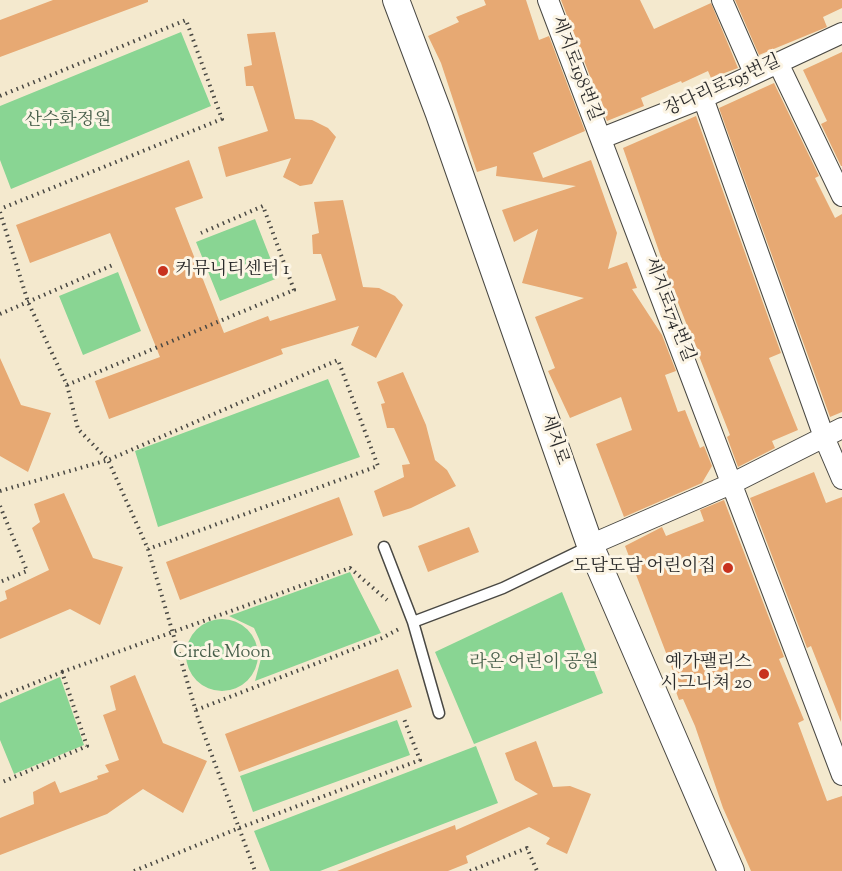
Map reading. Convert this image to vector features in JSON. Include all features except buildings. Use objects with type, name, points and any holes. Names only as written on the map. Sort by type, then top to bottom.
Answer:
[{"type":"street","name":"세지로","points":[[396,0],[590,545],[731,871]]},
{"type":"street","name":"세지로198번길","points":[[548,0],[602,138]]},
{"type":"street","points":[[722,0],[754,73]]},
{"type":"street","name":"장다리로195번길","points":[[602,138],[702,98],[842,33]]},
{"type":"street","points":[[778,63],[842,196]]},
{"type":"street","points":[[702,98],[824,437],[842,479]]},
{"type":"street","name":"세지로174번길","points":[[602,138],[842,775]]},
{"type":"street","points":[[590,545],[733,483],[842,428]]},
{"type":"lane","points":[[412,622],[503,588],[590,545]]},
{"type":"lane","points":[[384,547],[412,622],[439,713]]},
{"type":"path","points":[[0,96],[186,20],[222,119],[0,211],[28,303],[68,385],[78,429],[108,460],[148,549],[196,710],[255,871]]},
{"type":"path","points":[[68,385],[294,290],[263,206],[201,233]]},
{"type":"path","points":[[0,314],[115,264]]},
{"type":"path","points":[[0,491],[108,460],[338,360],[378,466],[148,549]]},
{"type":"path","points":[[0,506],[27,571],[0,582]]},
{"type":"path","points":[[0,697],[173,630],[350,568],[412,622],[382,638],[196,710]]},
{"type":"path","points":[[0,783],[87,746],[62,672]]},
{"type":"path","points":[[134,871],[239,828],[420,760],[404,719]]},
{"type":"path","points":[[470,871],[527,848],[537,871]]},
{"type":"green space","name":"산수화정원","points":[[181,32],[211,106],[11,189],[0,160],[0,106]]},
{"type":"green space","points":[[255,219],[278,278],[220,301],[196,242]]},
{"type":"green space","points":[[118,272],[141,331],[83,355],[59,296]]},
{"type":"green space","points":[[328,379],[360,457],[158,527],[135,451]]},
{"type":"green space","points":[[350,572],[381,633],[255,681],[263,651],[259,639],[254,628],[229,616]]},
{"type":"green space","name":"라온 어린이 공원","points":[[562,592],[603,693],[474,744],[435,652]]},
{"type":"green space","name":"Circle Moon","points":[[222,619],[242,625],[252,635],[258,655],[252,675],[242,685],[222,691],[202,685],[192,675],[186,655],[192,635],[202,625]]},
{"type":"green space","points":[[60,677],[84,745],[14,774],[0,740],[0,703]]},
{"type":"green space","points":[[397,720],[410,755],[253,812],[240,776]]},
{"type":"green space","points":[[476,746],[498,803],[320,871],[270,871],[254,831]]},
{"type":"place","name":"커뮤니티센터 1","points":[[163,271]]},
{"type":"place","name":"도담도담 어린이집","points":[[728,568]]},
{"type":"place","name":"예가팰리스 시그니쳐 20","points":[[764,674]]}]
